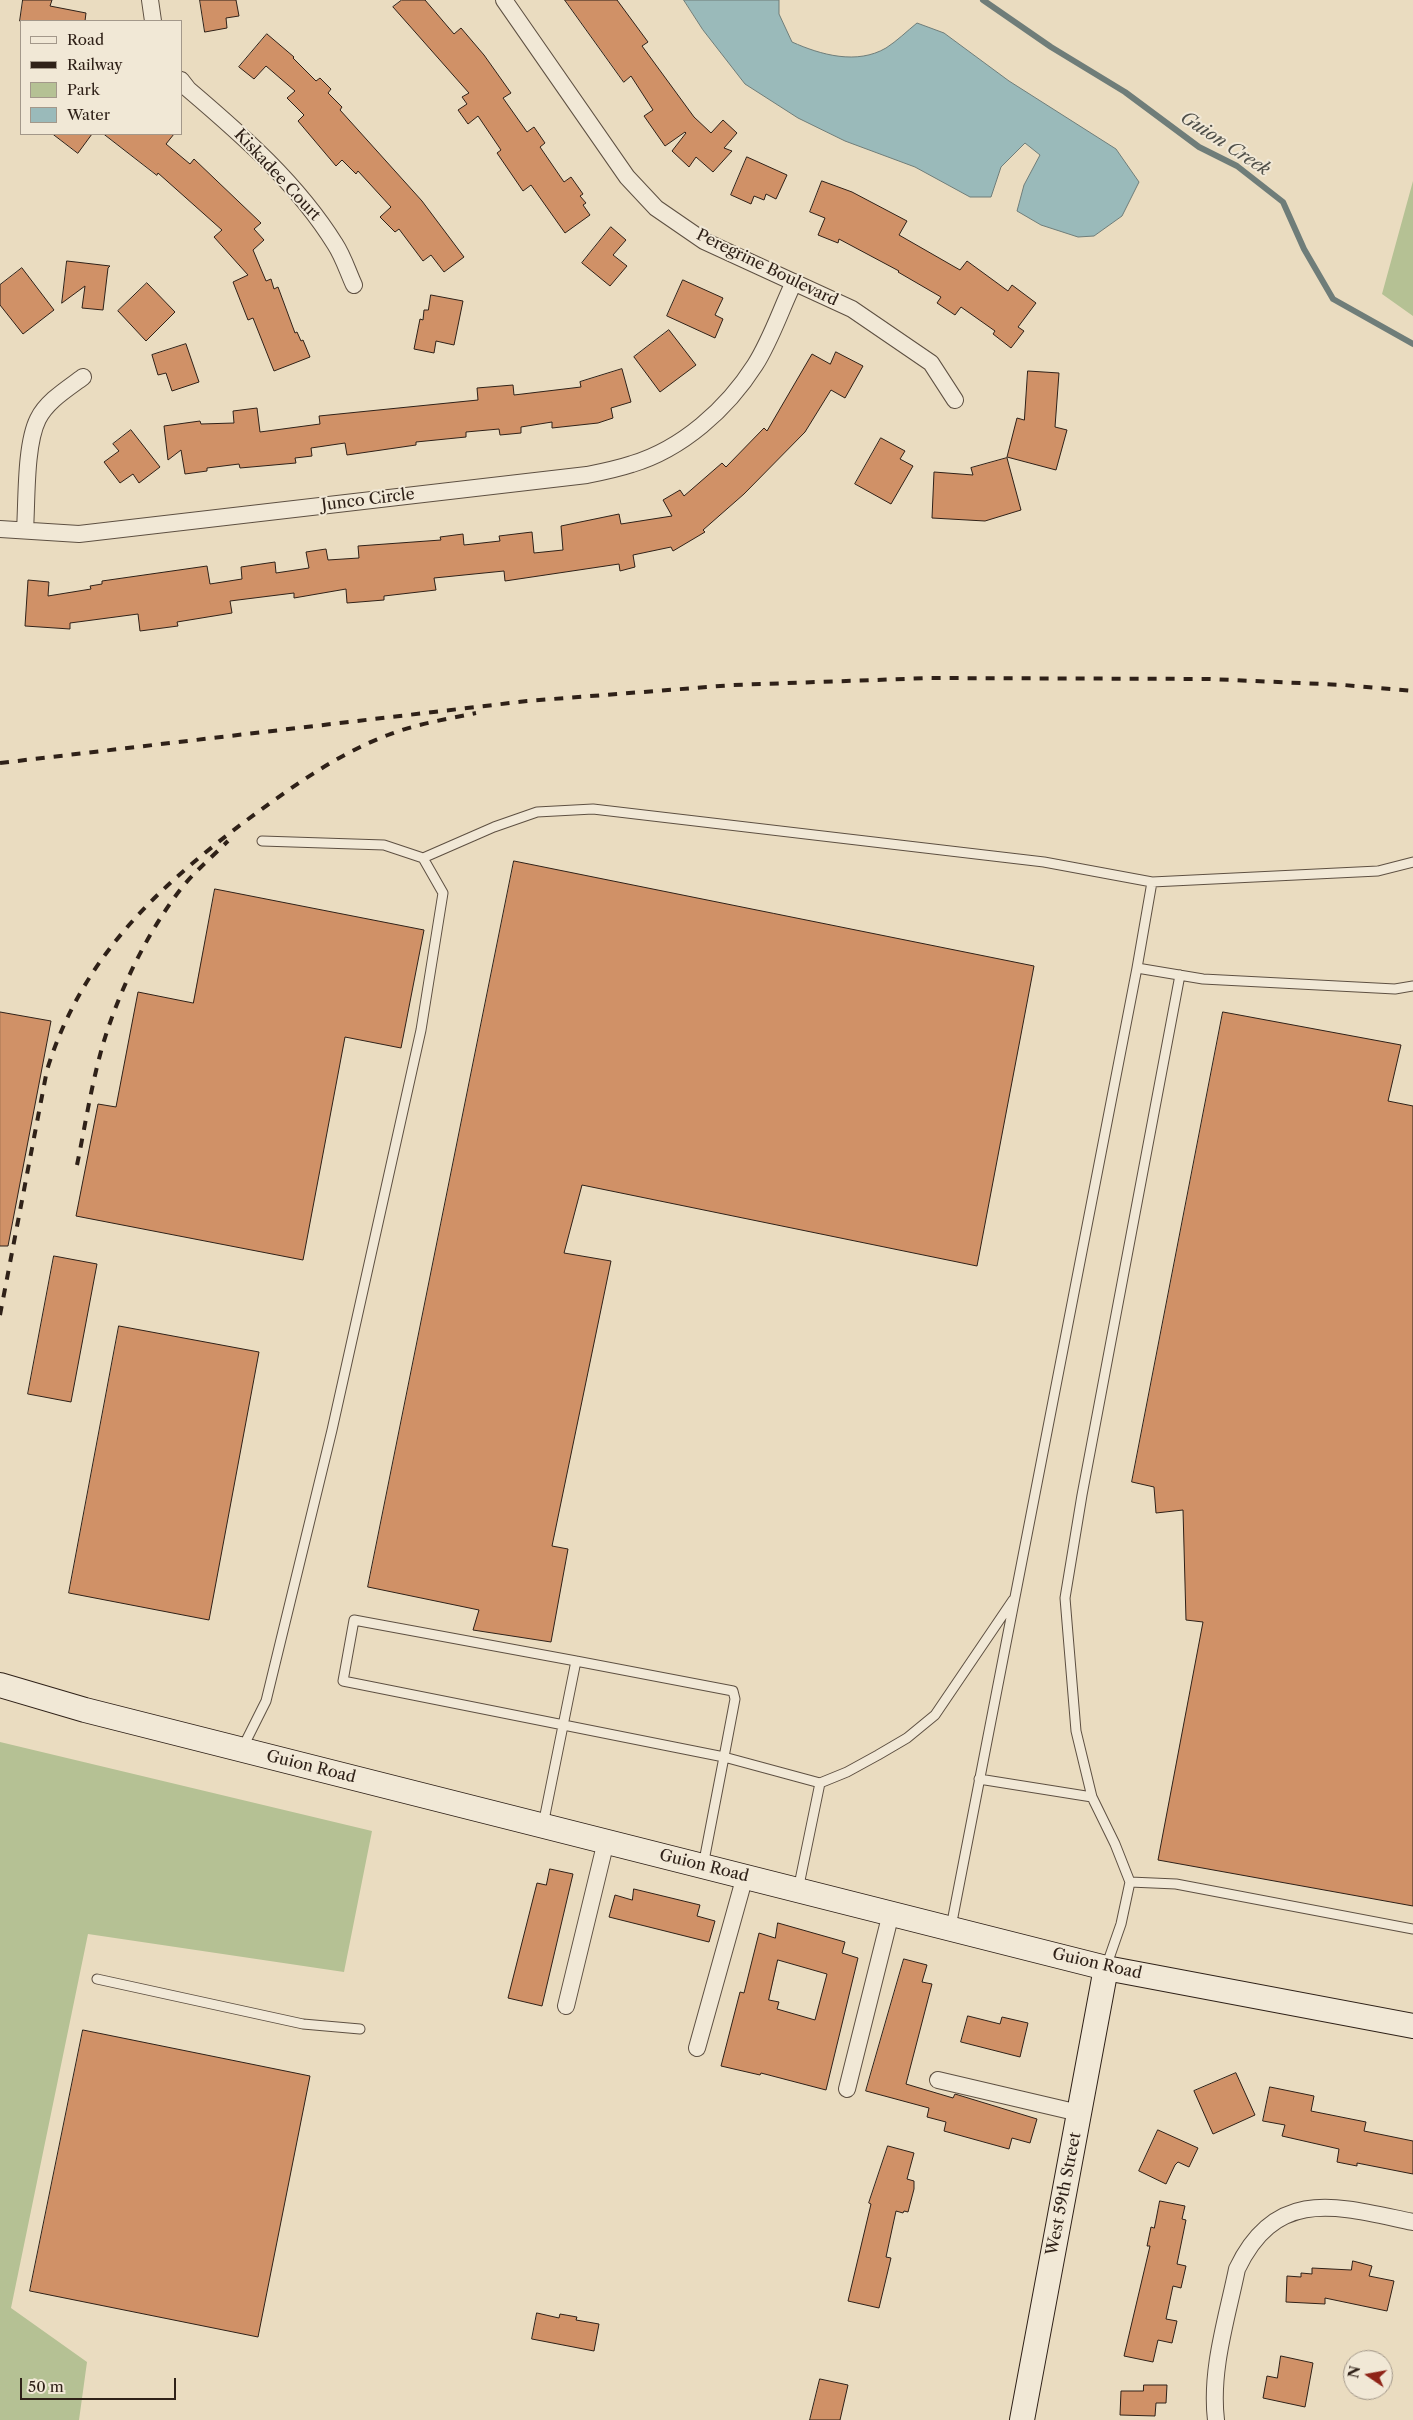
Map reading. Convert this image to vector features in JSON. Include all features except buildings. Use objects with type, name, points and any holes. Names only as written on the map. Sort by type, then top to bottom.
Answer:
[{"type":"street","points":[[150,0],[153,20]]},
{"type":"street","name":"Peregrine Boulevard","points":[[504,0],[627,177],[656,208],[704,241],[852,309],[931,362],[955,400]]},
{"type":"street","name":"Kiskadee Court","points":[[182,81],[188,89],[249,141],[317,217],[336,246],[354,285]]},
{"type":"street","name":"Junco Circle","points":[[0,528],[79,534],[587,475],[632,464],[685,438],[724,405],[755,365],[794,282]]},
{"type":"street","points":[[24,530],[30,452],[38,420],[52,402],[83,377]]},
{"type":"street","name":"Guion Road","points":[[0,1685],[85,1710],[1106,1968],[1413,2026]]},
{"type":"street","points":[[566,2006],[606,1841]]},
{"type":"street","points":[[697,2048],[745,1876]]},
{"type":"street","points":[[847,2089],[891,1913]]},
{"type":"street","name":"West 59th Street","points":[[1022,2420],[1106,1968]]},
{"type":"street","points":[[938,2080],[1079,2113]]},
{"type":"street","points":[[1216,2420],[1214,2404],[1215,2376],[1237,2268],[1257,2237],[1275,2223],[1295,2212],[1323,2206],[1339,2207],[1413,2222]]},
{"type":"lane","points":[[423,858],[494,827],[537,812],[593,808],[1044,862],[1152,882],[1378,871],[1413,862]]},
{"type":"lane","points":[[242,1749],[266,1701],[332,1430],[421,1030],[443,893],[423,858],[384,845],[262,841]]},
{"type":"lane","points":[[950,1928],[1137,968],[1152,882]]},
{"type":"lane","points":[[1137,968],[1203,979],[1396,989],[1413,986]]},
{"type":"lane","points":[[1106,1968],[1121,1924],[1130,1882],[1115,1844],[1092,1797],[1076,1731],[1065,1598],[1082,1495],[1180,975]]},
{"type":"lane","points":[[703,1866],[724,1758],[735,1695],[729,1689],[354,1620],[343,1681],[724,1758],[820,1783],[847,1772],[907,1738],[935,1715],[1014,1598]]},
{"type":"lane","points":[[543,1825],[561,1724],[576,1660]]},
{"type":"lane","points":[[979,1779],[1092,1797]]},
{"type":"lane","points":[[798,1890],[820,1783]]},
{"type":"lane","points":[[1130,1882],[1176,1884],[1413,1929]]},
{"type":"lane","points":[[97,1979],[303,2024],[360,2029]]},
{"type":"green space","points":[[1413,181],[1413,316],[1382,294]]},
{"type":"green space","points":[[0,1742],[372,1831],[344,1972],[88,1934],[11,2308],[87,2362],[79,2420],[0,2420]]},
{"type":"water","points":[[684,0],[779,0],[779,14],[792,42],[815,51],[839,56],[863,56],[875,53],[886,48],[917,23],[944,33],[1009,81],[1116,149],[1139,182],[1122,216],[1094,236],[1078,237],[1041,225],[1017,211],[1024,185],[1040,155],[1025,143],[1001,167],[991,197],[970,197],[915,167],[845,141],[798,118],[745,84],[703,30]]},
{"type":"waterway","name":"Guion Creek","points":[[983,0],[1051,47],[1125,92],[1199,147],[1237,166],[1283,202],[1304,249],[1333,299],[1413,344]]},
{"type":"railway","points":[[0,763],[527,701],[733,685],[931,678],[1210,679],[1344,685],[1413,691]]},
{"type":"railway","points":[[0,1315],[47,1070],[62,1029],[81,991],[104,956],[157,895],[188,867],[255,814],[302,781],[370,742],[399,731],[476,713]]},
{"type":"railway","points":[[77,1165],[100,1055],[124,986],[150,936],[169,905],[197,871],[228,841]]}]
